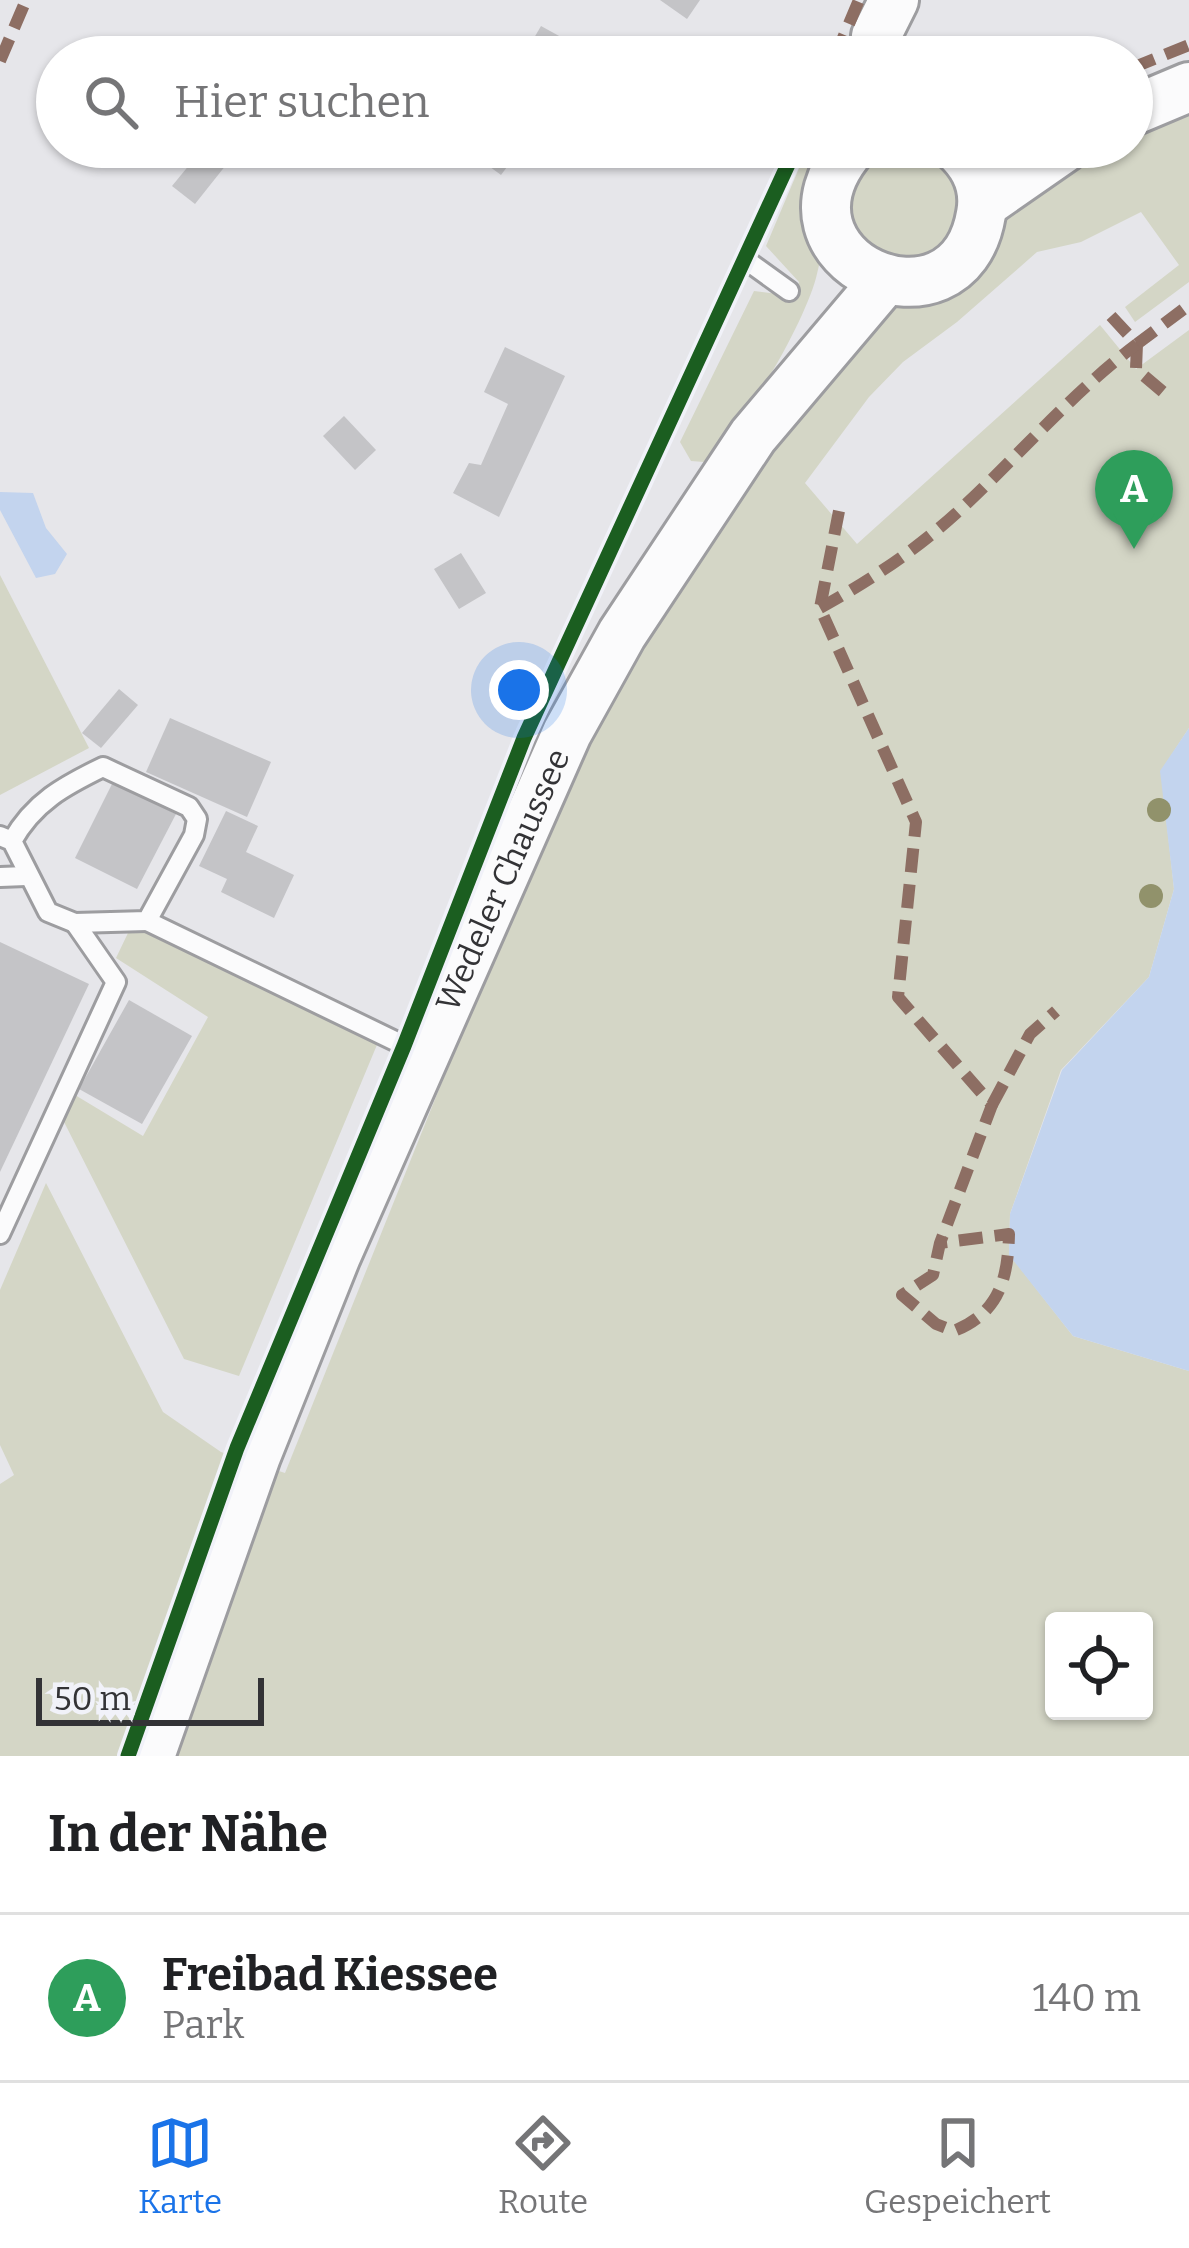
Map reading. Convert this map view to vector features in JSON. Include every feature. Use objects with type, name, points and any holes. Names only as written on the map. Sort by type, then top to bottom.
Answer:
[{"type":"main road","points":[[876,36],[894,0]]},
{"type":"main road","points":[[904,0],[904,36]]},
{"type":"main road","points":[[1153,102],[1189,87]]},
{"type":"main road","points":[[836,168],[828,187],[826,212],[842,250],[869,275],[921,282],[946,272],[972,242],[983,204],[976,168]]},
{"type":"main road","points":[[983,204],[1035,168]]},
{"type":"main road","name":"Wedeler Chaussee","points":[[150,1756],[256,1456],[336,1256],[567,733],[622,634],[753,436],[824,298],[842,250]]},
{"type":"main road","name":"Wedeler Chaussee","points":[[753,436],[885,280]]},
{"type":"lane","points":[[746,260],[789,290]]},
{"type":"lane","points":[[147,921],[194,835],[197,819],[189,806],[104,767],[54,791],[6,838],[48,912],[75,922],[147,921],[424,1055]]},
{"type":"lane","points":[[0,877],[26,876]]},
{"type":"lane","points":[[0,1234],[116,982],[75,922]]},
{"type":"green space","points":[[1189,106],[1189,282],[1135,322],[1125,307],[1179,265],[1141,212],[1081,242],[1037,252],[903,362],[869,397],[805,483],[857,544],[1100,325],[1136,369],[1189,330],[1189,728],[1161,771],[1174,889],[1149,977],[1061,1070],[1010,1214],[1009,1254],[1073,1336],[1189,1371],[1189,1756],[0,1756],[0,1484],[14,1475],[0,1445],[0,1290],[46,1183],[163,1412],[221,1452],[285,1473],[572,758],[676,579],[865,317],[994,225],[1044,174],[1056,168],[1153,168],[1153,121]]},
{"type":"green space","points":[[799,168],[830,168],[816,278],[798,323],[736,426],[704,462],[691,461],[680,442],[754,291],[794,296],[799,282],[766,246]]},
{"type":"green space","points":[[859,168],[950,168],[966,197],[943,253],[903,267],[852,237],[848,181]]},
{"type":"green space","points":[[0,575],[89,748],[0,795]]},
{"type":"green space","points":[[139,910],[384,1028],[239,1376],[184,1359],[62,1118],[75,1095],[143,1136],[208,1017],[116,958]]},
{"type":"water","points":[[0,492],[33,493],[46,528],[67,554],[55,574],[36,578],[0,510]]},
{"type":"water","points":[[1189,728],[1189,1371],[1073,1336],[1009,1255],[1010,1214],[1062,1070],[1149,977],[1174,889],[1160,771]]},
{"type":"building","points":[[660,0],[700,0],[687,19]]},
{"type":"building","points":[[541,26],[559,36],[535,36]]},
{"type":"building","points":[[187,168],[224,168],[195,204],[172,186]]},
{"type":"building","points":[[505,347],[565,376],[499,517],[453,493],[469,463],[481,465],[508,404],[484,392]]},
{"type":"building","points":[[344,416],[376,450],[355,470],[323,436]]},
{"type":"building","points":[[461,553],[486,593],[459,609],[434,569]]},
{"type":"building","points":[[119,689],[138,705],[101,748],[82,733]]},
{"type":"building","points":[[170,718],[271,762],[247,817],[146,772]]},
{"type":"building","points":[[113,782],[176,814],[137,889],[75,858]]},
{"type":"building","points":[[226,811],[258,826],[246,852],[294,875],[274,918],[221,892],[227,879],[199,866]]},
{"type":"building","points":[[0,942],[89,984],[0,1172]]},
{"type":"building","points":[[129,1000],[192,1036],[142,1124],[79,1089]]},
{"type":"marked path","points":[[0,61],[26,0]]},
{"type":"marked path","points":[[844,36],[859,0]]},
{"type":"marked path","points":[[1153,60],[1189,45]]},
{"type":"marked path","points":[[1111,316],[1137,344],[1189,305]]},
{"type":"marked path","points":[[1137,344],[1136,369],[1169,397]]},
{"type":"marked path","points":[[820,608],[946,523],[1137,344]]},
{"type":"marked path","points":[[839,511],[820,608],[916,822],[898,997],[992,1105],[940,1243],[933,1275],[902,1295],[936,1324],[954,1331],[981,1315],[998,1293],[1009,1234],[940,1243]]},
{"type":"marked path","points":[[992,1105],[1030,1034],[1056,1011]]},
{"type":"cycle path","points":[[128,1756],[237,1448],[404,1046],[524,738],[786,168]]},
{"type":"place","name":"Freibad Kiessee","points":[[1134,549]]}]
